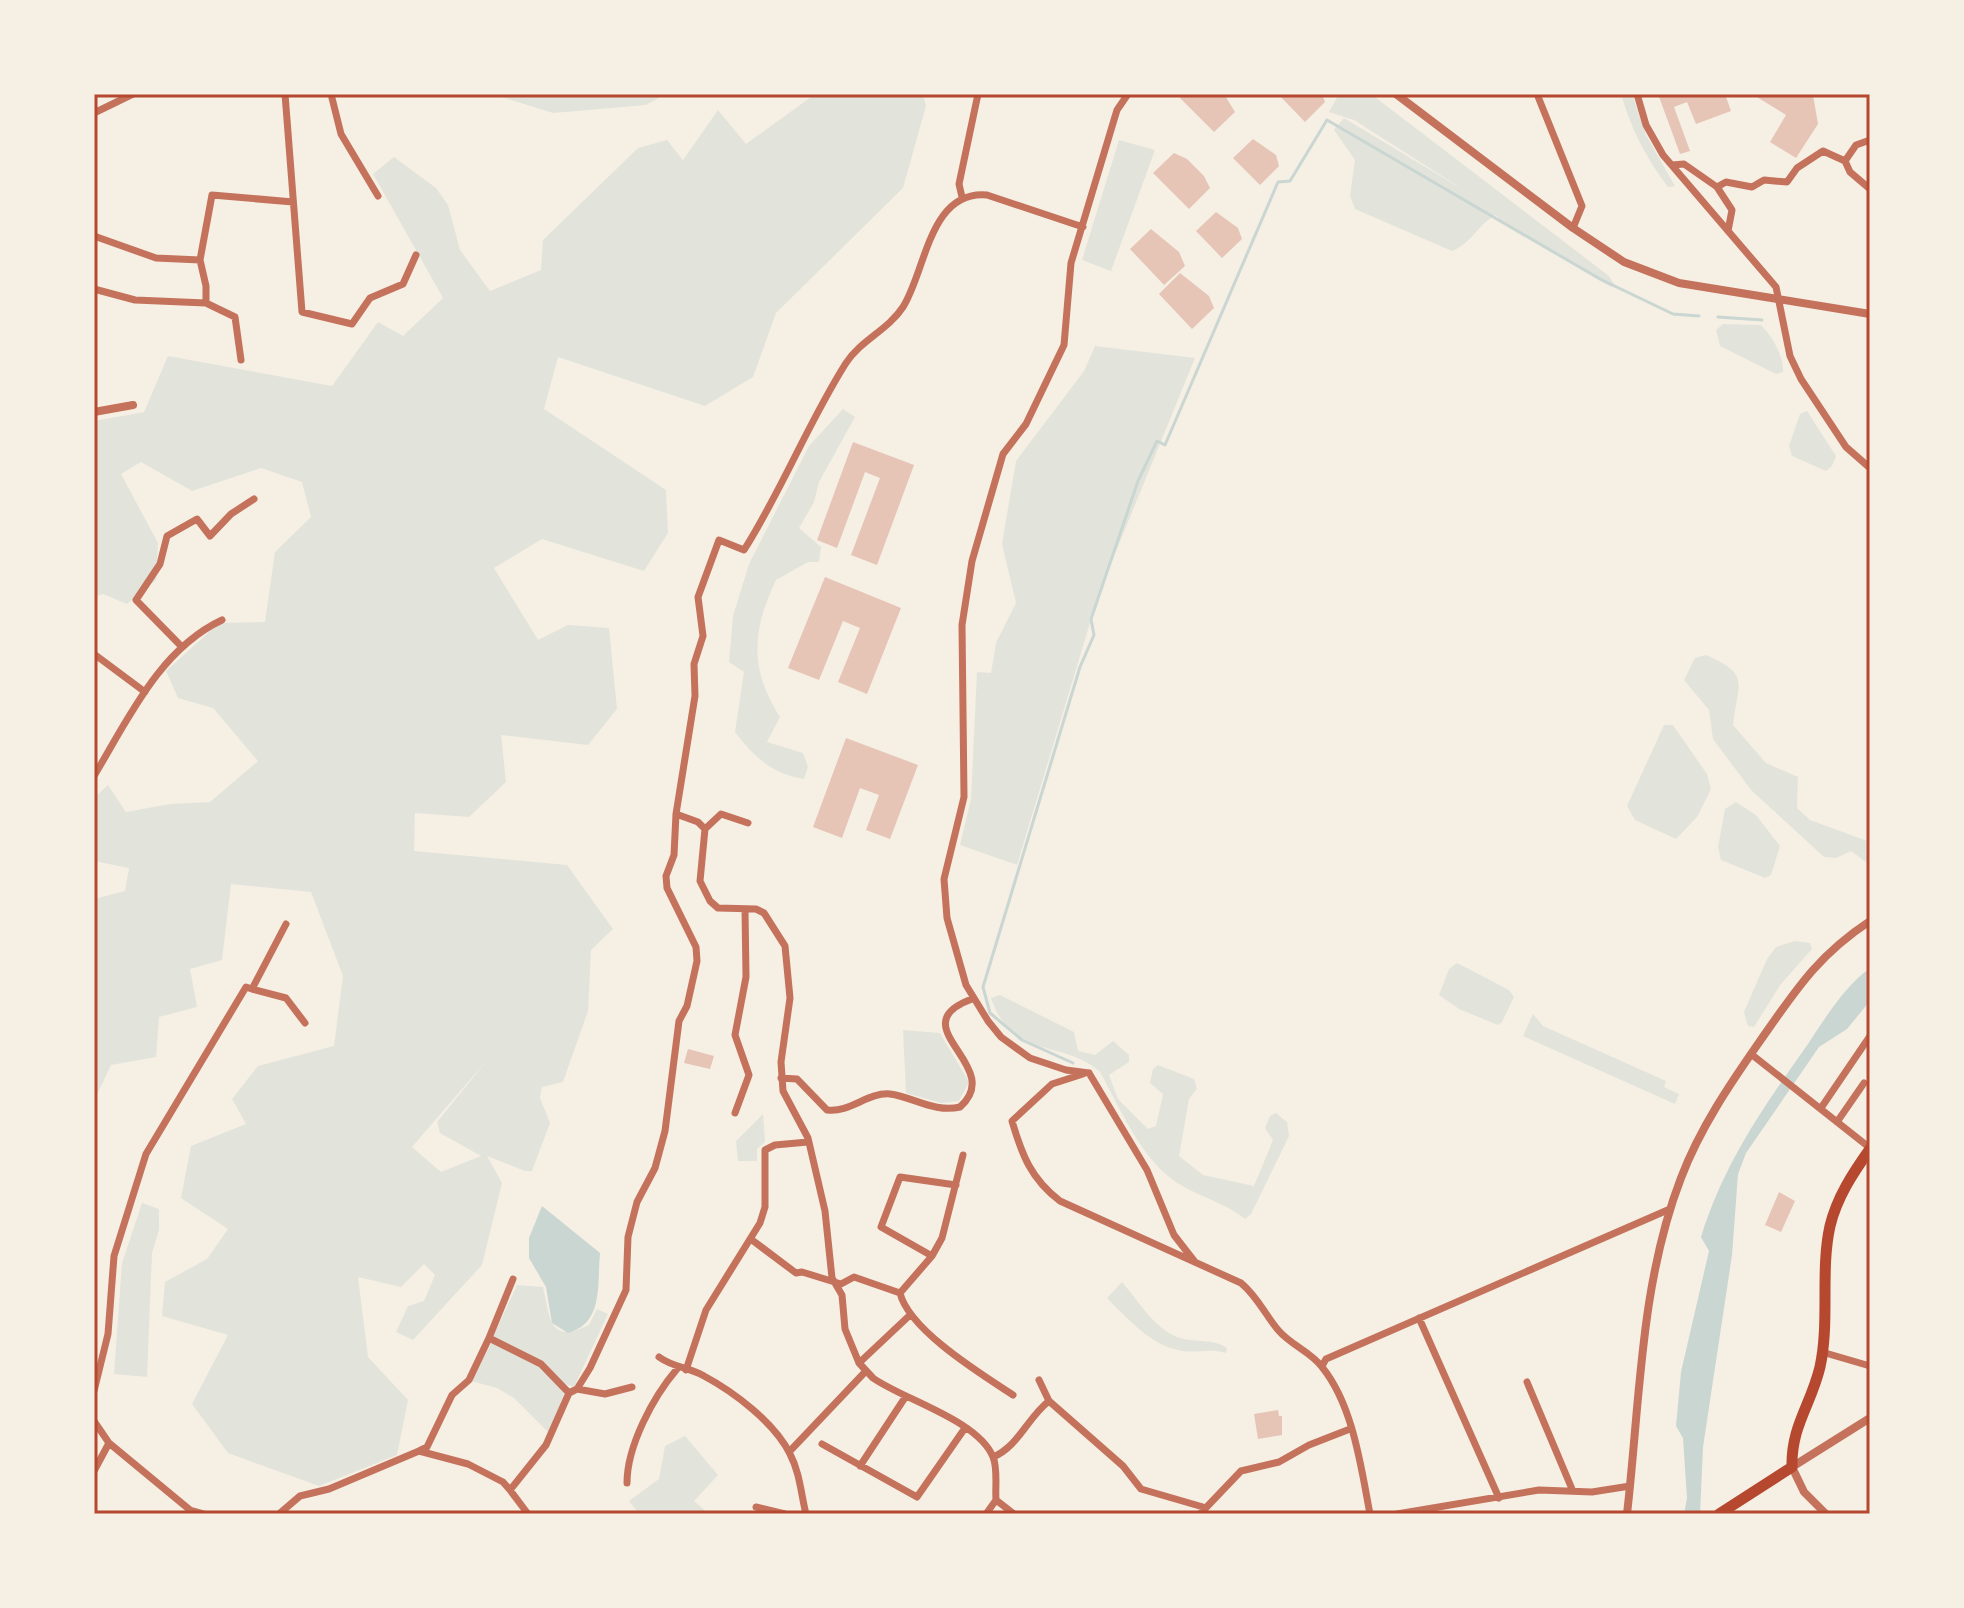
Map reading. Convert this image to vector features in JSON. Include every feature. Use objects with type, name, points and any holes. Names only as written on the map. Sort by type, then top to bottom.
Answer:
[{"type":"highway","points":[[1719,1514],[1792,1467],[1795,1428],[1815,1382],[1822,1352],[1830,1228],[1836,1205],[1870,1149]]},
{"type":"street","points":[[94,113],[133,94]]},
{"type":"street","points":[[285,94],[302,312],[352,324],[370,298],[403,284],[416,255]]},
{"type":"street","points":[[331,94],[341,134],[378,196]]},
{"type":"street","points":[[962,197],[959,184],[978,94]]},
{"type":"street","points":[[1089,1073],[1066,1070],[1030,1058],[1001,1037],[972,999],[947,918],[944,879],[964,797],[962,625],[972,561],[1003,454],[1026,424],[1045,391],[1064,345],[1067,284],[1117,110],[1128,94]]},
{"type":"street","points":[[1396,94],[1573,228],[1624,262],[1658,277],[1780,301],[1870,314]]},
{"type":"street","points":[[1537,94],[1582,206],[1573,228]]},
{"type":"street","points":[[1637,94],[1646,125],[1672,165],[1776,287],[1790,356],[1801,379],[1846,447],[1870,468]]},
{"type":"street","points":[[1845,161],[1856,145],[1870,140]]},
{"type":"street","points":[[1717,187],[1726,182],[1752,187],[1764,180],[1787,182],[1797,168],[1823,151],[1845,161],[1850,172],[1870,189]]},
{"type":"street","points":[[1672,165],[1684,164],[1717,187],[1732,210],[1728,231]]},
{"type":"street","points":[[206,303],[200,260],[212,195],[293,202]]},
{"type":"street","points":[[510,1490],[546,1445],[626,1290],[632,1217],[655,1168],[665,1131],[679,1021],[687,1006],[697,961],[692,937],[667,888],[666,876],[674,855],[676,814],[695,696],[694,664],[703,636],[698,597],[719,540],[744,550],[776,495],[800,441],[855,349],[900,311],[913,289],[929,240],[940,220],[962,197],[987,195],[1083,227]]},
{"type":"street","points":[[94,236],[156,258],[200,260]]},
{"type":"street","points":[[94,289],[135,300],[206,303],[235,317],[241,360]]},
{"type":"street","points":[[94,412],[133,405]]},
{"type":"street","points":[[181,646],[136,600],[160,564],[167,536],[197,519],[210,536],[231,514],[254,499]]},
{"type":"street","points":[[94,776],[145,692],[181,646],[201,629],[222,620]]},
{"type":"street","points":[[94,654],[145,692]]},
{"type":"street","points":[[676,814],[698,822],[705,829]]},
{"type":"street","points":[[748,823],[721,814],[705,829],[700,881],[718,908],[764,913],[785,946],[790,998],[781,1078],[783,1091],[808,1142],[825,1211],[835,1283],[842,1295],[845,1329],[865,1372],[965,1428],[993,1457],[996,1500],[986,1514]]},
{"type":"street","points":[[735,1113],[749,1075],[735,1035],[746,977],[745,909]]},
{"type":"street","points":[[1627,1514],[1653,1279],[1670,1209],[1700,1134],[1751,1054],[1823,956],[1870,921]]},
{"type":"street","points":[[252,989],[286,924]]},
{"type":"street","points":[[94,1391],[108,1334],[114,1256],[146,1154],[246,987],[286,998],[305,1023]]},
{"type":"street","points":[[781,1078],[797,1079],[827,1110],[845,1109],[883,1094],[939,1108],[960,1107],[972,1091],[974,1080],[972,1070],[949,1040],[946,1020],[951,1010],[972,999]]},
{"type":"street","points":[[1819,1106],[1870,1036]]},
{"type":"street","points":[[1751,1054],[1870,1149]]},
{"type":"street","points":[[1089,1073],[1147,1170],[1174,1235],[1196,1264]]},
{"type":"street","points":[[1089,1073],[1052,1084],[1012,1121],[1026,1165],[1043,1188],[1060,1201],[1241,1283],[1264,1307],[1281,1334],[1322,1366],[1350,1429],[1370,1514]]},
{"type":"street","points":[[1837,1122],[1864,1083]]},
{"type":"street","points":[[686,1370],[706,1310],[729,1270],[752,1240],[765,1207],[765,1150],[775,1145],[808,1142]]},
{"type":"street","points":[[900,1293],[932,1256],[951,1211],[963,1155]]},
{"type":"street","points":[[932,1256],[881,1227],[900,1177],[956,1185]]},
{"type":"street","points":[[1322,1366],[1326,1359],[1670,1209]]},
{"type":"street","points":[[752,1240],[796,1273],[841,1284],[854,1277],[900,1293]]},
{"type":"street","points":[[279,1514],[300,1496],[329,1489],[427,1447],[456,1389],[469,1380],[513,1279]]},
{"type":"street","points":[[900,1293],[903,1307],[910,1315],[944,1345],[1013,1395]]},
{"type":"street","points":[[859,1363],[910,1315]]},
{"type":"street","points":[[1419,1318],[1499,1498]]},
{"type":"street","points":[[489,1338],[541,1364],[573,1391],[605,1394],[632,1387]]},
{"type":"street","points":[[1822,1352],[1870,1366]]},
{"type":"street","points":[[659,1357],[677,1369],[700,1373],[733,1395],[789,1452],[806,1514]]},
{"type":"street","points":[[627,1483],[627,1464],[663,1386],[677,1369]]},
{"type":"street","points":[[789,1452],[865,1372]]},
{"type":"street","points":[[1039,1380],[1049,1401],[1123,1466],[1141,1489],[1201,1511],[1241,1471],[1279,1462],[1309,1445],[1350,1429]]},
{"type":"street","points":[[1527,1382],[1572,1489]]},
{"type":"street","points":[[860,1466],[906,1396]]},
{"type":"street","points":[[993,1457],[1006,1452],[1038,1409],[1049,1401]]},
{"type":"street","points":[[1826,1514],[1804,1492],[1792,1467],[1870,1418]]},
{"type":"street","points":[[94,1421],[109,1443],[190,1510],[204,1514]]},
{"type":"street","points":[[822,1444],[917,1497],[965,1428]]},
{"type":"street","points":[[94,1471],[109,1443]]},
{"type":"street","points":[[419,1451],[468,1464],[503,1482],[528,1514]]},
{"type":"street","points":[[1397,1514],[1539,1490],[1592,1492],[1630,1486]]},
{"type":"street","points":[[996,1500],[1014,1514]]},
{"type":"street","points":[[756,1507],[785,1514]]},
{"type":"shaded area","points":[[492,94],[666,94],[646,105],[553,113]]},
{"type":"shaded area","points":[[815,94],[923,94],[926,106],[903,188],[776,313],[753,377],[705,406],[558,357],[544,409],[666,490],[668,533],[644,571],[542,539],[494,568],[538,640],[568,625],[609,628],[617,709],[588,745],[501,735],[506,782],[469,817],[415,813],[414,851],[567,865],[613,929],[591,950],[588,1011],[563,1082],[542,1087],[540,1098],[550,1123],[532,1171],[487,1156],[502,1183],[482,1265],[413,1340],[396,1332],[408,1306],[424,1301],[435,1275],[424,1264],[401,1287],[358,1277],[368,1357],[408,1400],[397,1455],[319,1486],[228,1453],[192,1404],[228,1335],[162,1316],[165,1282],[207,1259],[228,1229],[181,1198],[191,1146],[246,1124],[232,1099],[258,1066],[334,1046],[343,976],[311,892],[231,884],[222,960],[190,969],[197,1007],[159,1017],[156,1057],[111,1065],[94,1101],[94,899],[125,891],[129,868],[94,861],[94,798],[108,785],[126,812],[170,804],[210,802],[258,761],[213,708],[178,698],[166,671],[219,623],[265,622],[275,552],[311,517],[302,482],[261,468],[192,491],[141,462],[121,474],[158,543],[156,580],[127,604],[103,594],[94,597],[94,421],[144,412],[168,356],[332,386],[378,322],[403,336],[443,298],[373,174],[394,157],[436,188],[448,205],[460,250],[490,291],[541,270],[543,240],[638,148],[667,140],[683,160],[718,110],[746,144]],"holes":[[[488,1059],[437,1122],[440,1133],[481,1156],[441,1172],[412,1147]]]},
{"type":"shaded area","points":[[1339,94],[1371,94],[1609,276],[1615,286],[1611,287],[1501,222],[1496,215],[1452,251],[1355,209],[1350,196],[1355,160],[1334,130],[1344,118],[1467,192],[1354,120],[1329,112]]},
{"type":"shaded area","points":[[1621,94],[1632,94],[1646,135],[1675,186],[1668,187],[1646,154]]},
{"type":"shaded area","points":[[1119,140],[1155,150],[1111,271],[1082,260]]},
{"type":"shaded area","points":[[1723,324],[1761,325],[1782,359],[1783,372],[1776,374],[1720,346],[1716,330]]},
{"type":"shaded area","points":[[1095,346],[1195,358],[1099,593],[1017,865],[960,845],[971,799],[977,672],[991,673],[996,643],[1016,603],[1002,544],[1016,461],[1084,371]]},
{"type":"shaded area","points":[[843,409],[855,417],[819,482],[814,502],[799,528],[821,547],[819,562],[808,562],[776,580],[762,616],[757,649],[763,682],[780,717],[767,742],[803,753],[808,767],[804,779],[782,773],[765,763],[735,732],[744,672],[729,662],[733,616],[749,564],[809,446]]},
{"type":"shaded area","points":[[1807,411],[1836,456],[1826,471],[1792,456],[1789,446],[1800,414]]},
{"type":"shaded area","points":[[1706,655],[1736,674],[1739,689],[1733,725],[1766,763],[1798,777],[1797,808],[1810,820],[1870,842],[1870,865],[1851,851],[1836,858],[1824,857],[1751,790],[1713,739],[1709,710],[1684,680],[1695,658]]},
{"type":"shaded area","points":[[1664,725],[1673,725],[1707,774],[1711,789],[1697,817],[1676,839],[1635,820],[1627,806]]},
{"type":"shaded area","points":[[1736,802],[1756,815],[1780,846],[1771,875],[1765,878],[1721,860],[1718,847],[1725,809]]},
{"type":"shaded area","points":[[1795,941],[1810,943],[1812,949],[1781,984],[1754,1027],[1748,1026],[1744,1012],[1767,959],[1776,947]]},
{"type":"shaded area","points":[[1457,963],[1509,990],[1514,997],[1498,1025],[1459,1009],[1439,995],[1449,969]]},
{"type":"shaded area","points":[[1870,968],[1870,1001],[1847,1029],[1819,1047],[1746,1153],[1738,1174],[1732,1255],[1703,1447],[1700,1514],[1684,1514],[1687,1498],[1683,1438],[1676,1426],[1681,1372],[1709,1251],[1701,1237],[1734,1159],[1761,1113],[1836,1003]]},
{"type":"shaded area","points":[[1000,995],[1074,1032],[1078,1051],[1095,1055],[1113,1041],[1129,1055],[1129,1062],[1109,1075],[1118,1099],[1148,1129],[1156,1126],[1163,1094],[1150,1083],[1153,1069],[1158,1065],[1194,1079],[1197,1089],[1189,1099],[1179,1156],[1203,1175],[1254,1186],[1273,1140],[1265,1128],[1270,1116],[1276,1113],[1287,1122],[1289,1136],[1251,1214],[1245,1219],[1182,1186],[1161,1170],[1131,1130],[1100,1072],[1071,1055],[1040,1046],[1012,1032],[1000,1018],[991,998]]},
{"type":"shaded area","points":[[1533,1014],[1543,1026],[1666,1081],[1664,1087],[1679,1094],[1675,1104],[1523,1036]]},
{"type":"shaded area","points":[[903,1030],[940,1033],[969,1082],[959,1101],[941,1103],[906,1093]]},
{"type":"shaded area","points":[[763,1114],[765,1142],[757,1149],[757,1161],[738,1161],[736,1141]]},
{"type":"shaded area","points":[[142,1203],[159,1209],[159,1230],[152,1253],[147,1377],[114,1374],[122,1263]]},
{"type":"shaded area","points":[[542,1206],[600,1253],[593,1311],[588,1321],[568,1333],[552,1323],[546,1287],[529,1258],[529,1238]]},
{"type":"shaded area","points":[[1122,1282],[1169,1333],[1183,1339],[1221,1345],[1227,1348],[1226,1353],[1183,1351],[1151,1338],[1107,1298]]},
{"type":"shaded area","points":[[517,1285],[543,1287],[550,1318],[559,1330],[566,1332],[589,1325],[597,1309],[608,1314],[574,1387],[565,1384],[546,1364],[493,1337]]},
{"type":"shaded area","points":[[492,1342],[543,1369],[564,1393],[550,1434],[514,1398],[497,1388],[471,1381]]},
{"type":"shaded area","points":[[685,1436],[718,1475],[694,1501],[709,1514],[639,1514],[629,1501],[659,1479],[665,1446]]},
{"type":"building","points":[[1184,94],[1224,94],[1235,112],[1214,132],[1180,98]]},
{"type":"building","points":[[1278,94],[1322,94],[1325,102],[1305,122]]},
{"type":"building","points":[[1658,94],[1725,94],[1731,111],[1696,124],[1687,102],[1674,107],[1690,151],[1680,154]]},
{"type":"building","points":[[1752,94],[1813,95],[1818,124],[1796,158],[1770,142],[1786,115]]},
{"type":"building","points":[[1253,139],[1276,155],[1279,166],[1260,185],[1233,158]]},
{"type":"building","points":[[1174,153],[1187,159],[1204,176],[1210,188],[1189,209],[1153,173]]},
{"type":"building","points":[[1216,212],[1238,228],[1242,239],[1222,258],[1196,231]]},
{"type":"building","points":[[1151,229],[1179,252],[1185,266],[1164,285],[1130,249]]},
{"type":"building","points":[[1180,273],[1209,296],[1214,308],[1192,329],[1159,294]]},
{"type":"building","points":[[853,442],[914,465],[877,565],[851,555],[880,478],[865,472],[837,548],[817,540]]},
{"type":"building","points":[[825,577],[901,608],[867,694],[838,682],[860,628],[843,621],[819,680],[788,668]]},
{"type":"building","points":[[846,738],[918,765],[890,839],[866,830],[879,795],[860,788],[842,838],[813,827]]},
{"type":"building","points":[[688,1049],[714,1056],[710,1069],[684,1063]]},
{"type":"building","points":[[1779,1192],[1795,1201],[1781,1232],[1765,1225]]},
{"type":"building","points":[[1278,1410],[1279,1416],[1282,1416],[1282,1435],[1258,1439],[1254,1414]]},
{"type":"waterway","points":[[1073,1063],[1022,1040],[990,1013],[983,987],[1080,667],[1094,635],[1091,619],[1138,481],[1157,441],[1165,445],[1278,182],[1290,181],[1327,120],[1600,279],[1673,314],[1699,316]]},
{"type":"waterway","points":[[1718,317],[1762,320]]}]
